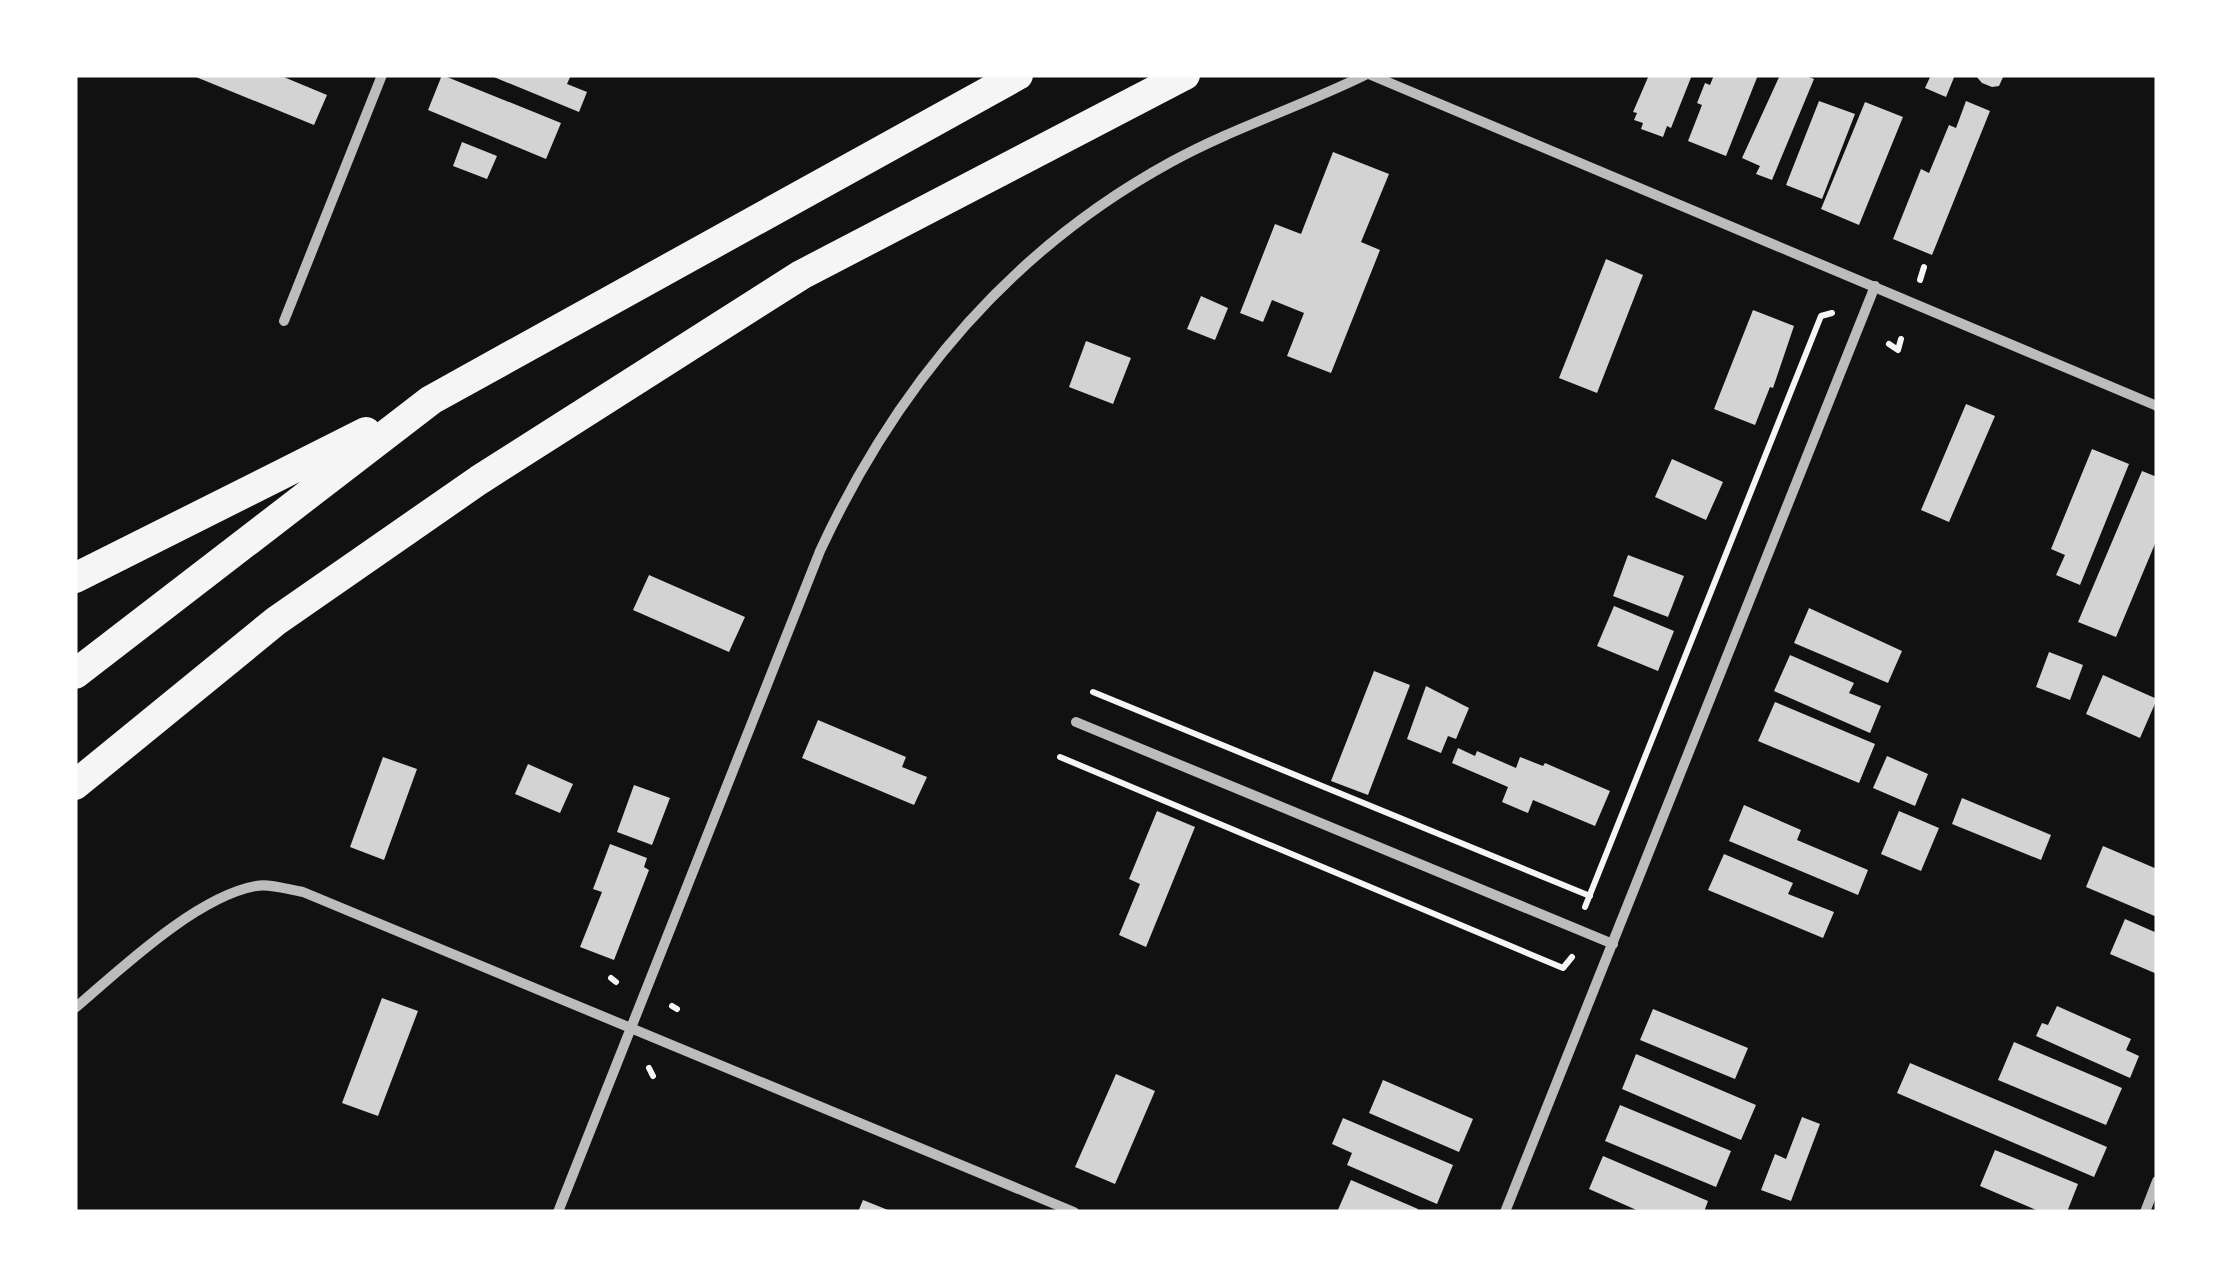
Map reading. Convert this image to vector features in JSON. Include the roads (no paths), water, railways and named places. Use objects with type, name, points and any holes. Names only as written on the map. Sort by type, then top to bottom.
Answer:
[{"type":"highway","points":[[75,578],[431,400],[1018,75]]},
{"type":"highway","points":[[80,784],[276,621],[479,480],[801,274],[1185,75]]},
{"type":"highway","points":[[75,674],[431,400]]},
{"type":"street","points":[[284,321],[382,75]]},
{"type":"street","points":[[558,1212],[820,551],[872,450],[932,362],[991,297],[1057,238],[1171,162],[1368,75],[2157,406]]},
{"type":"street","points":[[1505,1212],[1876,286]]},
{"type":"street","points":[[1076,722],[1613,944]]},
{"type":"street","points":[[75,1008],[141,952],[217,899],[260,885],[303,892],[1074,1212]]},
{"type":"street","points":[[2145,1212],[2157,1181]]}]
